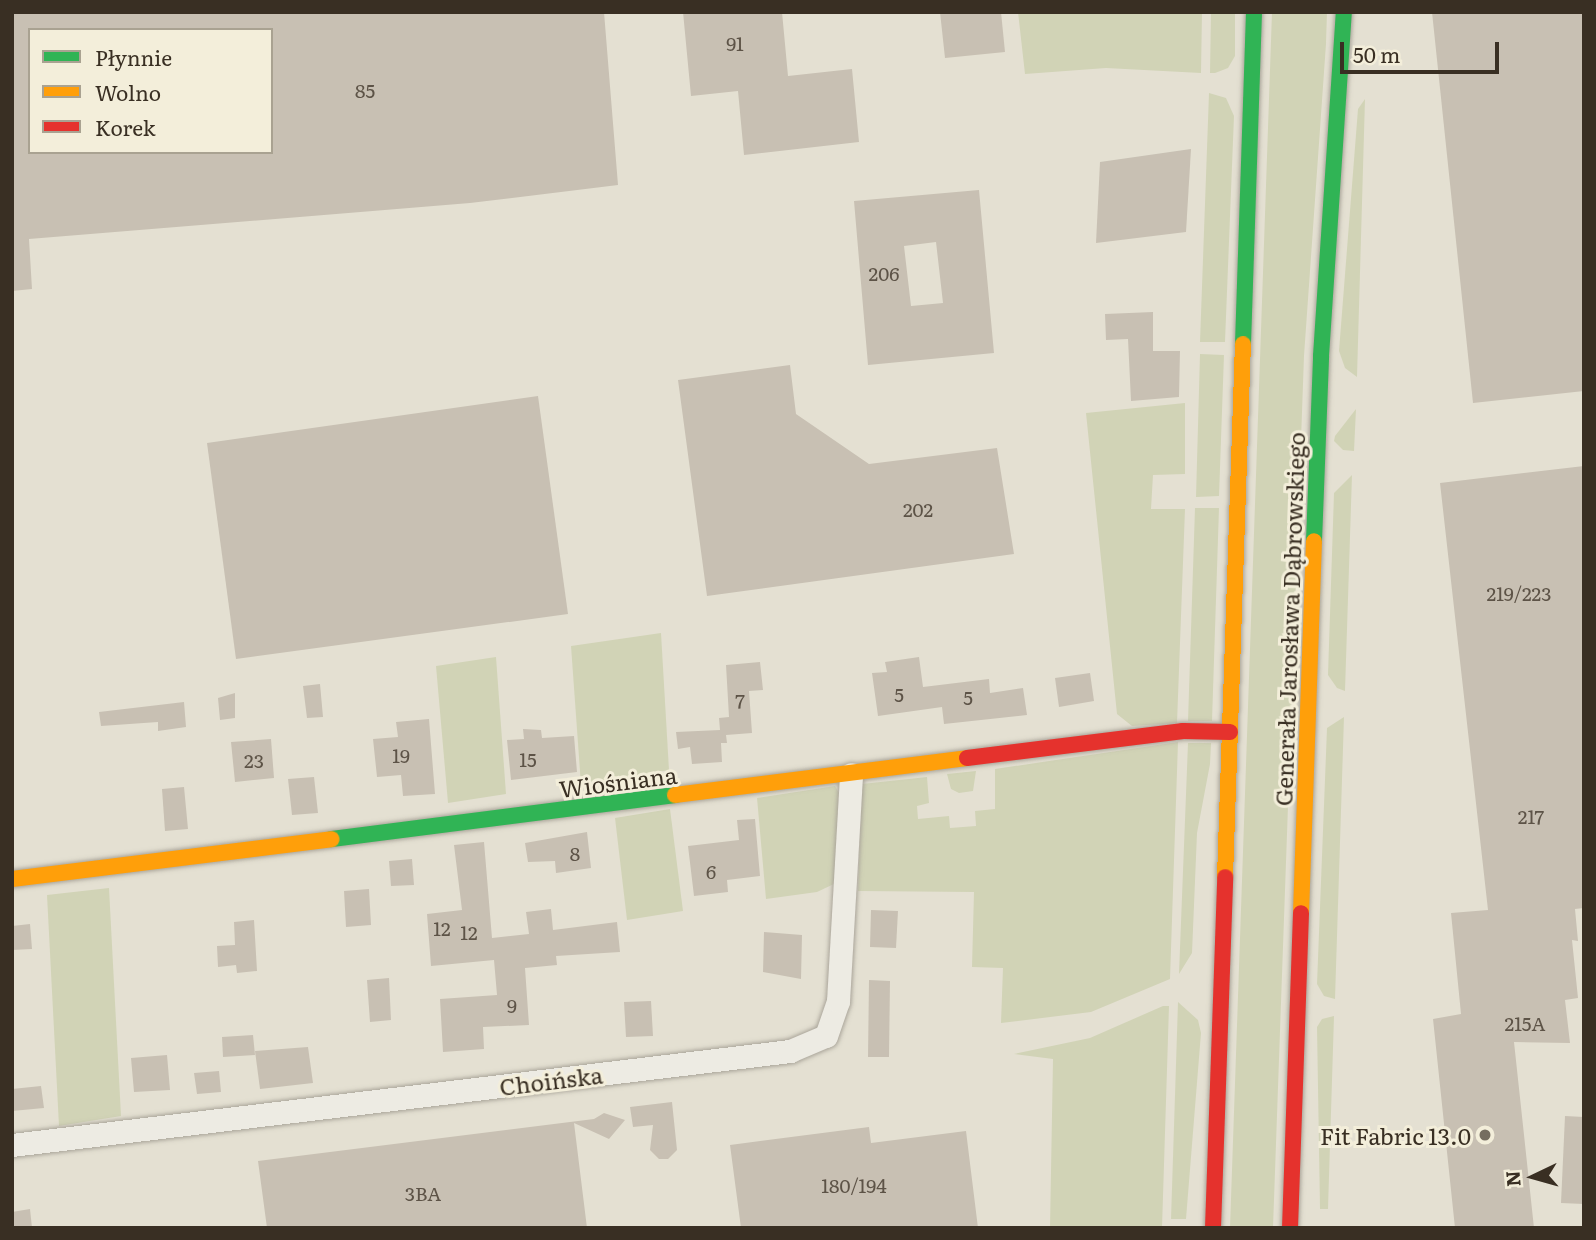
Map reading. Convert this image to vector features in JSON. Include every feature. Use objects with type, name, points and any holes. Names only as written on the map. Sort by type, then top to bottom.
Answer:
[{"type":"main road","points":[[1213,1228],[1254,12]]},
{"type":"main road","name":"Generała Jarosława Dąbrowskiego","points":[[1290,1228],[1321,356],[1344,12]]},
{"type":"main road","name":"Wiośniana","points":[[12,879],[1183,732],[1230,732]]},
{"type":"street","name":"Choińska","points":[[12,1145],[790,1051],[826,1036],[838,1001],[851,774]]},
{"type":"green space","points":[[1018,12],[1202,12],[1201,73],[1106,68],[1025,74]]},
{"type":"green space","points":[[1211,12],[1235,12],[1235,56],[1228,68],[1215,73],[1210,73]]},
{"type":"green space","points":[[1272,12],[1327,12],[1326,44],[1304,356],[1273,1228],[1230,1228]]},
{"type":"green space","points":[[1209,93],[1226,98],[1234,116],[1225,342],[1200,342]]},
{"type":"green space","points":[[1365,99],[1357,377],[1345,368],[1339,351],[1358,109]]},
{"type":"green space","points":[[1200,354],[1224,355],[1219,496],[1196,497]]},
{"type":"green space","points":[[1185,403],[1185,474],[1153,475],[1151,509],[1185,509],[1177,723],[1132,726],[1117,714],[1086,413]]},
{"type":"green space","points":[[1356,409],[1354,451],[1343,450],[1334,441],[1335,436]]},
{"type":"green space","points":[[1352,475],[1345,691],[1337,688],[1328,675],[1334,493]]},
{"type":"green space","points":[[1195,508],[1219,508],[1212,721],[1188,721]]},
{"type":"green space","points":[[661,633],[669,770],[581,785],[571,646]]},
{"type":"green space","points":[[496,657],[506,794],[448,803],[436,666]]},
{"type":"green space","points":[[1344,717],[1335,999],[1324,996],[1317,984],[1327,728]]},
{"type":"green space","points":[[1178,742],[1170,979],[1091,1012],[1001,1023],[1003,968],[972,967],[974,892],[858,891],[862,784],[927,777],[929,803],[917,806],[918,819],[949,816],[950,828],[976,826],[975,811],[995,809],[995,769]]},
{"type":"green space","points":[[1188,743],[1211,743],[1210,764],[1197,833],[1192,953],[1179,974]]},
{"type":"green space","points":[[976,771],[973,791],[959,793],[951,789],[947,774]]},
{"type":"green space","points":[[835,786],[842,799],[836,883],[817,892],[766,899],[757,798]]},
{"type":"green space","points":[[670,809],[683,911],[627,920],[615,818]]},
{"type":"green space","points":[[109,888],[121,1116],[59,1126],[47,895]]},
{"type":"green space","points":[[1178,1002],[1198,1020],[1201,1033],[1186,1219],[1171,1219]]},
{"type":"green space","points":[[1163,1006],[1169,1006],[1162,1228],[1050,1228],[1053,1059],[1014,1054],[1090,1038]]},
{"type":"green space","points":[[1334,1016],[1328,1209],[1320,1209],[1317,1027],[1322,1019]]},
{"type":"building","points":[[12,12],[604,12],[618,185],[470,203],[29,239],[32,289],[12,291]]},
{"type":"building","points":[[683,12],[782,12],[788,76],[852,69],[859,142],[744,155],[738,91],[691,96]]},
{"type":"building","points":[[940,12],[1001,12],[1005,52],[945,58]]},
{"type":"building","points":[[1432,12],[1584,12],[1584,391],[1473,403]]},
{"type":"building","points":[[1191,149],[1186,232],[1096,243],[1100,162]]},
{"type":"building","points":[[979,190],[994,353],[868,365],[854,201]],"holes":[[[936,242],[943,303],[911,306],[904,246]]]},
{"type":"building","points":[[1153,312],[1153,351],[1180,351],[1179,397],[1131,401],[1128,339],[1106,340],[1105,314]]},
{"type":"building","points":[[790,365],[796,414],[869,464],[997,448],[1014,554],[707,596],[678,380]]},
{"type":"building","points":[[538,396],[568,614],[236,659],[207,443]]},
{"type":"building","points":[[1584,466],[1584,908],[1575,909],[1578,941],[1572,940],[1578,998],[1565,1000],[1570,1043],[1514,1042],[1534,1228],[1455,1228],[1433,1019],[1461,1014],[1451,913],[1488,910],[1440,483]]},
{"type":"building","points":[[919,657],[923,687],[989,679],[990,693],[1023,688],[1027,715],[944,724],[942,707],[878,716],[872,673],[887,672],[885,662]]},
{"type":"building","points":[[760,662],[763,690],[749,691],[752,733],[726,735],[727,743],[721,743],[722,762],[692,764],[690,747],[678,749],[676,732],[720,730],[719,718],[729,717],[726,665]]},
{"type":"building","points":[[1090,673],[1094,701],[1059,707],[1055,678]]},
{"type":"building","points":[[320,684],[323,717],[307,718],[303,686]]},
{"type":"building","points":[[235,693],[235,718],[220,720],[218,698]]},
{"type":"building","points":[[184,702],[186,727],[158,731],[158,722],[101,726],[99,712]]},
{"type":"building","points":[[429,719],[435,794],[403,796],[401,775],[377,777],[373,739],[398,737],[396,722]]},
{"type":"building","points":[[523,729],[541,730],[542,738],[574,736],[577,772],[511,780],[507,740],[524,739]]},
{"type":"building","points":[[271,739],[274,778],[235,782],[231,742]]},
{"type":"building","points":[[314,777],[318,813],[292,815],[288,779]]},
{"type":"building","points":[[184,787],[188,829],[165,831],[162,789]]},
{"type":"building","points":[[755,819],[760,876],[727,880],[728,892],[694,896],[688,846],[739,840],[737,820]]},
{"type":"building","points":[[587,832],[591,868],[556,873],[555,861],[528,862],[525,843]]},
{"type":"building","points":[[484,842],[492,938],[529,934],[526,912],[551,909],[553,930],[617,922],[620,952],[556,956],[557,965],[525,968],[529,1025],[483,1027],[484,1049],[443,1052],[440,999],[497,995],[494,960],[431,966],[427,914],[462,910],[454,845]]},
{"type":"building","points":[[412,859],[414,885],[391,886],[389,861]]},
{"type":"building","points":[[369,889],[371,925],[346,927],[344,891]]},
{"type":"building","points":[[871,910],[898,911],[896,948],[870,947]]},
{"type":"building","points":[[254,920],[257,971],[237,973],[236,965],[218,967],[217,946],[235,945],[234,922]]},
{"type":"building","points":[[30,924],[32,949],[12,950],[12,926]]},
{"type":"building","points":[[764,932],[802,935],[801,979],[763,972]]},
{"type":"building","points":[[389,978],[391,1020],[370,1022],[367,980]]},
{"type":"building","points":[[869,980],[890,981],[889,1057],[868,1057]]},
{"type":"building","points":[[651,1001],[653,1036],[626,1037],[624,1002]]},
{"type":"building","points":[[253,1035],[255,1055],[223,1057],[222,1037]]},
{"type":"building","points":[[308,1047],[313,1083],[260,1089],[255,1051]]},
{"type":"building","points":[[167,1055],[170,1090],[134,1092],[131,1058]]},
{"type":"building","points":[[219,1071],[221,1092],[197,1094],[194,1073]]},
{"type":"building","points":[[41,1086],[44,1108],[12,1111],[12,1089]]},
{"type":"building","points":[[672,1102],[677,1150],[668,1159],[659,1159],[650,1150],[653,1125],[633,1127],[630,1107]]},
{"type":"building","points":[[604,1113],[625,1120],[609,1139],[574,1123],[587,1228],[267,1228],[258,1161],[594,1119]]},
{"type":"building","points":[[1565,1116],[1584,1117],[1584,1204],[1561,1203]]},
{"type":"building","points":[[869,1127],[871,1143],[966,1131],[978,1228],[741,1228],[730,1145]]},
{"type":"building","points":[[30,1209],[32,1228],[12,1228],[12,1212]]},
{"type":"traffic: fast","points":[[1243,344],[1254,12]]},
{"type":"traffic: fast","points":[[1314,541],[1321,356],[1344,12]]},
{"type":"traffic: fast","points":[[332,839],[675,795]]},
{"type":"traffic: slow","points":[[1225,877],[1243,344]]},
{"type":"traffic: slow","points":[[1301,913],[1314,541]]},
{"type":"traffic: slow","points":[[675,795],[967,758]]},
{"type":"traffic: slow","points":[[12,879],[332,839]]},
{"type":"traffic: jam","points":[[967,758],[1183,731],[1230,732]]},
{"type":"traffic: jam","points":[[1213,1228],[1225,877]]},
{"type":"traffic: jam","points":[[1290,1228],[1301,913]]},
{"type":"place","name":"Fit Fabric 13.0","points":[[1485,1135]]}]
